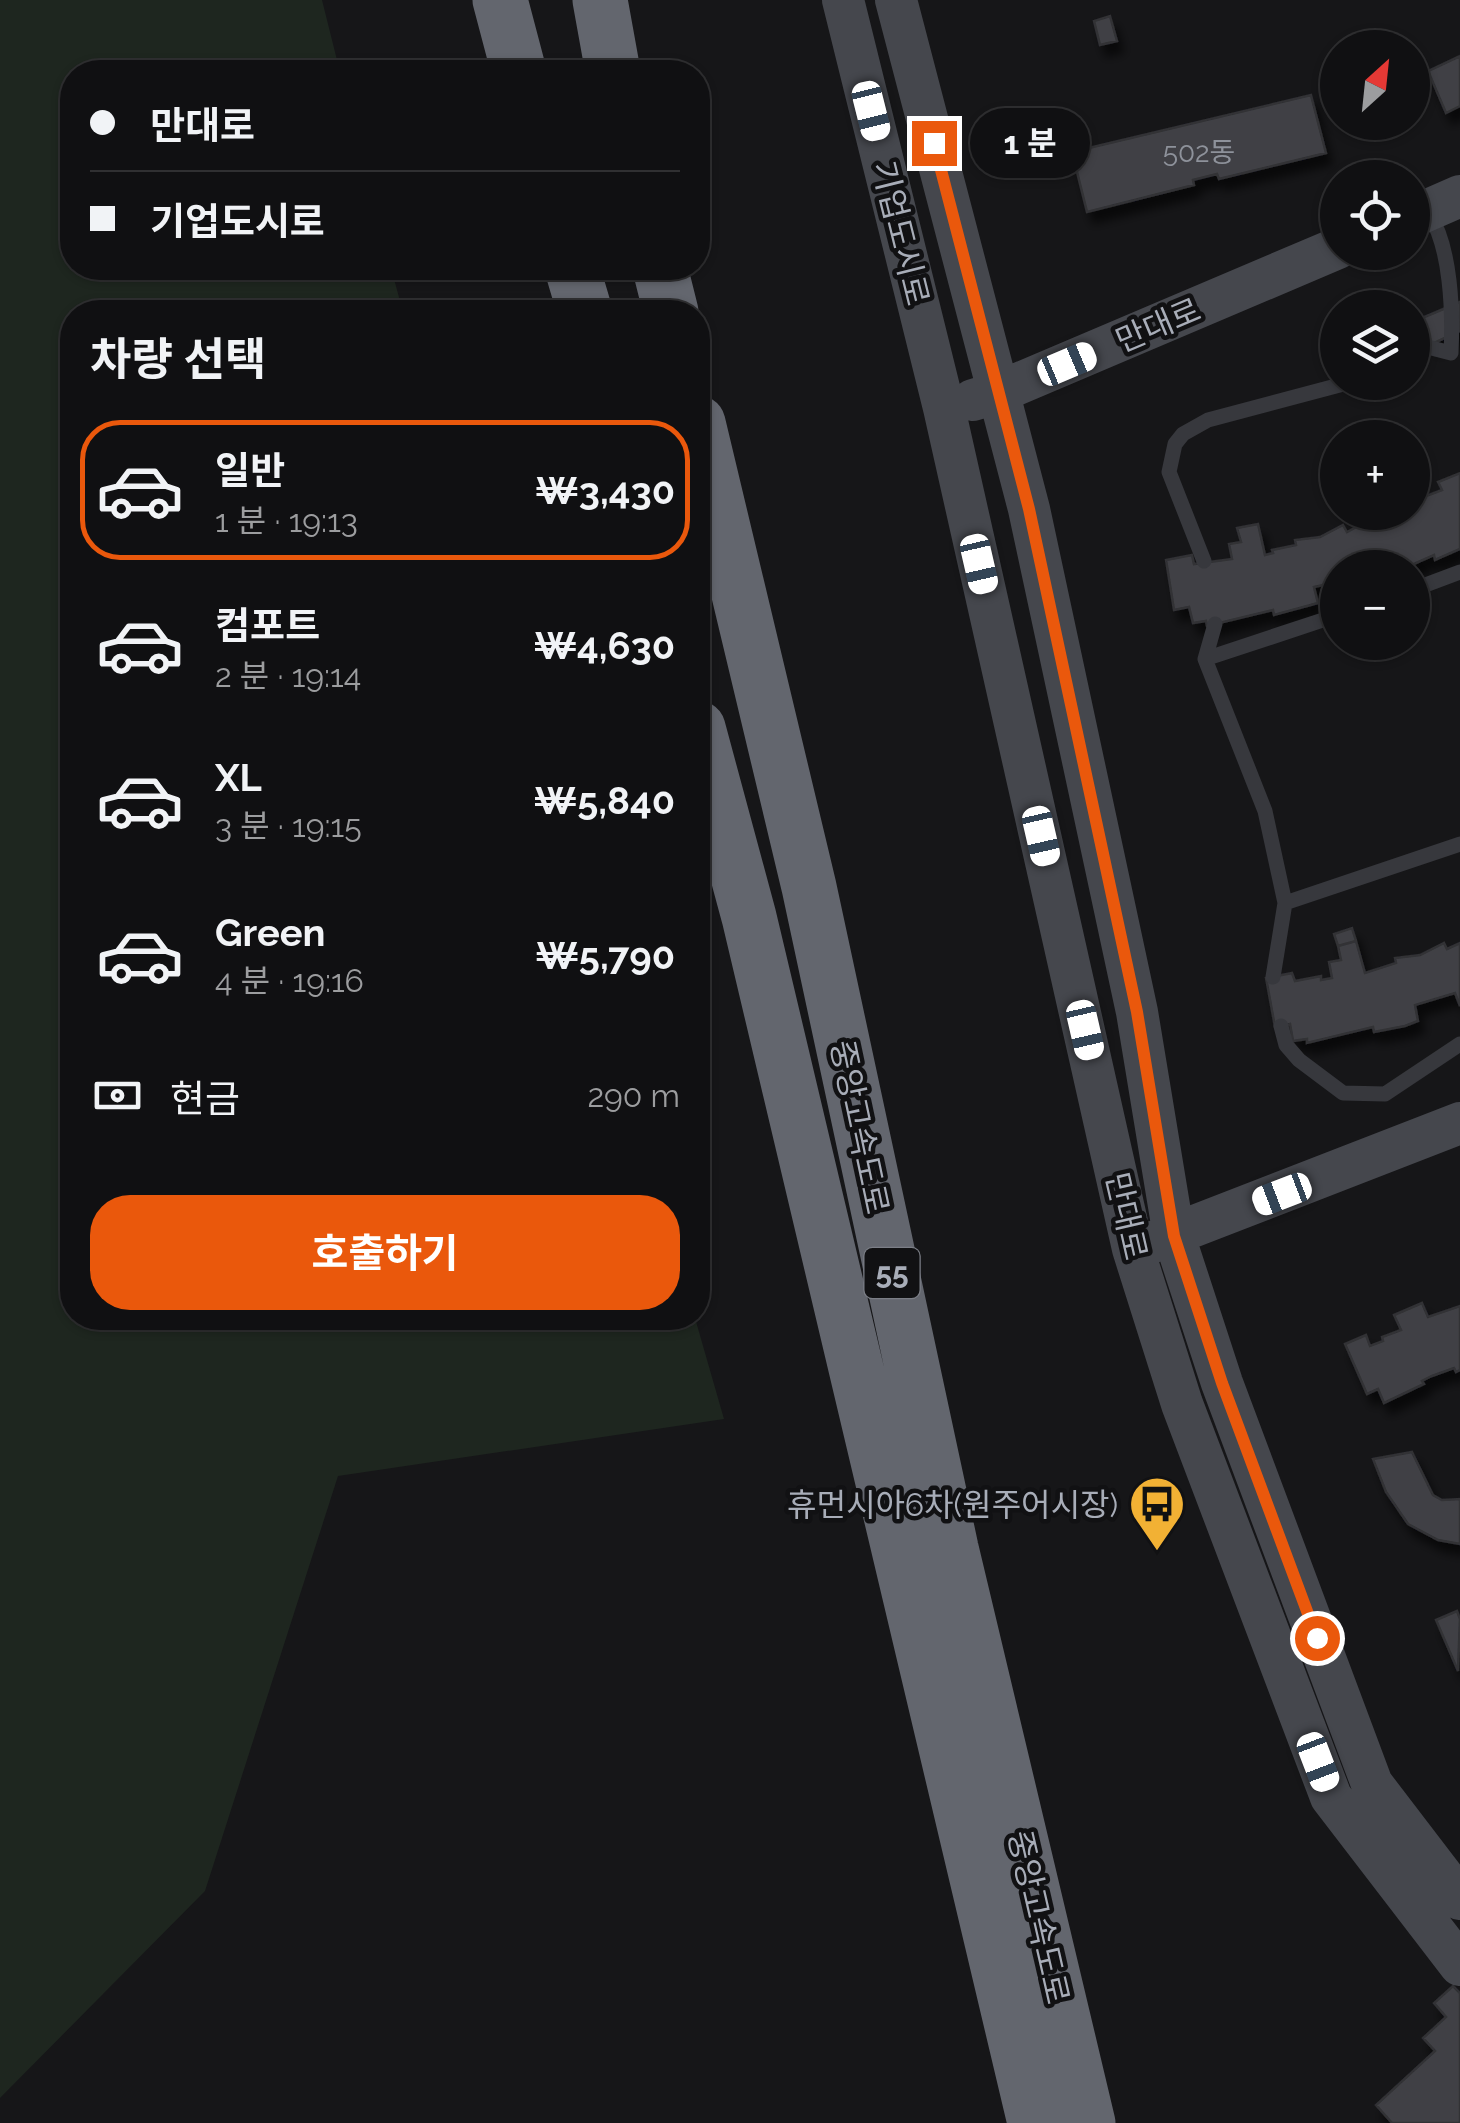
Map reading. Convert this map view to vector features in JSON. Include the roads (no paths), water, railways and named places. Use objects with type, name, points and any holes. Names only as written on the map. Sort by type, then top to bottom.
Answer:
[{"type":"highway","points":[[500,0],[516,60]]},
{"type":"highway","points":[[600,0],[612,60]]},
{"type":"highway","name":"중앙고속도로","points":[[710,473],[809,887],[950,1548],[1088,2123]]},
{"type":"highway","name":"중앙고속도로","points":[[710,773],[754,937],[1034,2123]]},
{"type":"street","name":"기업도시로","points":[[843,0],[944,408]]},
{"type":"street","name":"기업도시로","points":[[896,0],[999,392]]},
{"type":"street","name":"만대로","points":[[1320,256],[999,392],[1029,509],[1137,1012],[1174,1236],[1222,1383],[1372,1784],[1460,1899]]},
{"type":"street","points":[[944,408],[999,392]]},
{"type":"street","name":"만대로","points":[[944,408],[1134,1250],[1182,1404],[1331,1798],[1460,1965]]},
{"type":"street","name":"만대로","points":[[1174,1236],[1460,1123]]},
{"type":"street","points":[[1134,1250],[1174,1236]]},
{"type":"lane","points":[[1430,347],[1451,352],[1452,320],[1440,231],[1433,208]]},
{"type":"lane","points":[[1204,562],[1169,472],[1175,444],[1183,434],[1208,420],[1320,390]]},
{"type":"lane","points":[[1430,583],[1460,572]]},
{"type":"lane","points":[[1206,659],[1320,621]]},
{"type":"lane","points":[[1215,624],[1206,659],[1265,811],[1285,903],[1272,976]]},
{"type":"lane","points":[[1285,903],[1460,844]]},
{"type":"lane","points":[[1281,1026],[1286,1045],[1299,1060],[1343,1093],[1385,1094],[1460,1044]]},
{"type":"place","name":"휴먼시아6차(원주어시장)","points":[[1157,1553]]}]
